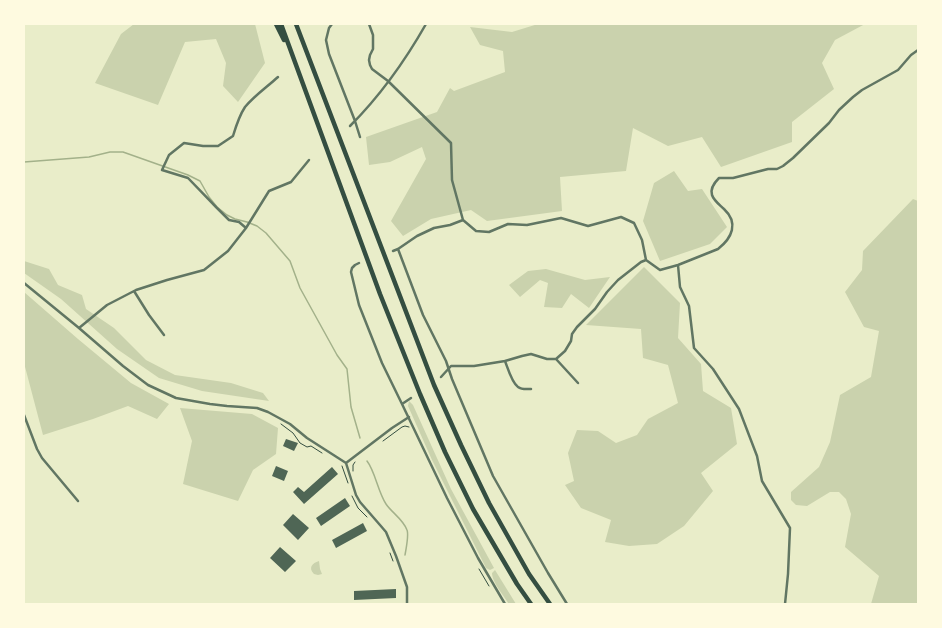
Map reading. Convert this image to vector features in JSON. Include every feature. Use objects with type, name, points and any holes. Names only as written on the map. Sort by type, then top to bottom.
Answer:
[{"type":"highway","points":[[276,24],[293,56]]},
{"type":"highway","points":[[281,24],[380,294],[420,394],[445,452],[473,509],[530,604]]},
{"type":"highway","points":[[296,24],[440,398],[489,503],[529,574],[550,604]]},
{"type":"street","points":[[332,24],[328,28],[326,40],[328,51],[360,137]]},
{"type":"street","points":[[369,24],[373,35],[373,49],[370,55],[370,66],[388,81],[451,143],[452,180],[463,220],[476,231],[489,232],[508,224],[527,225],[561,218],[588,226],[621,217],[634,223],[642,240],[646,260],[660,270],[678,265],[718,249],[729,238],[732,231],[732,220],[729,214],[714,199],[712,194],[712,189],[719,178],[733,178],[768,169],[777,169],[783,166],[829,124],[839,110],[853,97],[862,90],[898,70],[910,55],[918,50]]},
{"type":"street","points":[[350,126],[368,107],[388,81],[417,40],[426,24]]},
{"type":"street","points":[[246,228],[239,222],[229,220],[188,178],[162,170],[169,155],[184,143],[203,146],[218,146],[233,136],[237,123],[245,108],[259,93],[278,77]]},
{"type":"street","points":[[79,328],[107,305],[134,291],[204,270],[228,251],[246,228],[269,191],[291,182],[309,160]]},
{"type":"street","points":[[393,251],[417,236],[434,228],[450,225],[463,220]]},
{"type":"street","points":[[398,249],[423,315],[446,362],[448,370],[493,476],[548,574],[567,604]]},
{"type":"street","points":[[556,360],[565,351],[577,326],[596,309],[607,292],[618,280],[641,262],[646,260]]},
{"type":"street","points":[[359,264],[352,268],[359,305],[382,363],[478,558],[505,604]]},
{"type":"street","points":[[678,265],[680,287],[689,306],[694,348],[713,369],[739,409],[757,456],[762,481],[790,528],[785,604]]},
{"type":"street","points":[[24,283],[123,366],[148,385],[176,398],[210,404],[257,408],[268,412],[290,424],[307,438],[346,463],[356,495],[360,502],[386,532],[407,587],[407,604]]},
{"type":"street","points":[[134,291],[164,335]]},
{"type":"street","points":[[441,377],[452,366],[474,366],[505,361],[531,354],[546,359],[556,360],[578,383]]},
{"type":"street","points":[[505,361],[515,384],[524,390],[531,389]]},
{"type":"street","points":[[402,404],[411,398]]},
{"type":"street","points":[[24,415],[42,458],[78,501]]},
{"type":"street","points":[[346,463],[409,417]]},
{"type":"path","points":[[281,424],[293,433],[301,444],[307,447],[311,446],[326,455]]},
{"type":"path","points":[[382,441],[402,427],[407,426],[410,429]]},
{"type":"path","points":[[353,471],[355,461]]},
{"type":"path","points":[[341,464],[348,486]]},
{"type":"path","points":[[350,492],[358,508],[369,518]]},
{"type":"path","points":[[390,554],[393,561]]},
{"type":"path","points":[[478,566],[489,586]]},
{"type":"green space","points":[[134,24],[255,24],[265,63],[238,102],[223,86],[226,63],[216,39],[185,42],[158,105],[95,83],[121,34]]},
{"type":"green space","points":[[538,24],[865,24],[835,40],[822,63],[834,89],[792,122],[792,142],[721,167],[702,137],[668,146],[633,128],[626,171],[560,177],[562,211],[487,221],[471,210],[431,219],[403,236],[391,221],[426,159],[422,147],[390,162],[369,165],[366,137],[437,112],[450,88],[454,91],[505,72],[503,51],[480,45],[470,27],[512,32]]},
{"type":"green space","points":[[674,171],[688,191],[702,189],[727,227],[710,244],[660,261],[643,221],[654,183]]},
{"type":"green space","points":[[913,199],[918,201],[918,604],[871,604],[879,576],[845,547],[851,514],[846,499],[839,492],[830,492],[807,506],[796,505],[791,500],[791,492],[819,467],[830,442],[840,395],[871,377],[879,331],[864,327],[845,292],[862,270],[863,251]]},
{"type":"green space","points":[[24,261],[49,269],[58,285],[82,295],[86,309],[114,328],[146,360],[175,375],[231,383],[263,393],[269,401],[202,391],[159,378],[117,349],[61,299],[24,273]]},
{"type":"green space","points":[[644,267],[680,303],[678,338],[701,364],[703,391],[731,408],[737,444],[701,473],[713,491],[684,526],[657,544],[629,546],[605,542],[611,520],[581,508],[565,485],[574,481],[568,453],[577,430],[598,431],[616,443],[637,435],[648,419],[678,403],[668,365],[643,358],[641,329],[586,325]]},
{"type":"green space","points":[[546,269],[585,280],[610,277],[589,308],[571,294],[562,308],[544,307],[548,283],[540,280],[520,297],[509,285],[528,271]]},
{"type":"green space","points":[[24,292],[131,383],[169,404],[157,419],[128,406],[43,435],[24,363]]},
{"type":"green space","points":[[409,401],[413,405],[451,489],[494,568],[490,570],[486,568],[432,460],[408,406]]},
{"type":"green space","points":[[180,408],[252,414],[278,428],[276,454],[253,470],[238,501],[183,484],[192,441]]},
{"type":"green space","points":[[319,561],[322,574],[318,575],[312,572],[311,568],[314,563]]},
{"type":"green space","points":[[495,570],[516,604],[509,604],[494,581],[492,573]]},
{"type":"building","points":[[286,439],[298,443],[294,451],[283,446]]},
{"type":"building","points":[[276,466],[288,471],[284,481],[272,476]]},
{"type":"building","points":[[332,467],[338,474],[304,504],[293,492],[298,487],[304,492]]},
{"type":"building","points":[[345,498],[350,506],[321,526],[316,518]]},
{"type":"building","points":[[293,514],[309,528],[298,540],[283,525]]},
{"type":"building","points":[[363,523],[367,531],[336,548],[332,540]]},
{"type":"building","points":[[280,547],[296,561],[285,572],[270,558]]},
{"type":"building","points":[[396,589],[396,598],[354,600],[354,591]]},
{"type":"waterway","points":[[24,162],[89,157],[110,152],[123,152],[188,175],[200,181],[209,197],[217,207],[227,215],[257,226],[266,233],[290,261],[300,288],[337,355],[347,369],[351,407],[360,438]]},
{"type":"waterway","points":[[367,461],[386,504],[403,523],[408,532],[405,555]]}]
